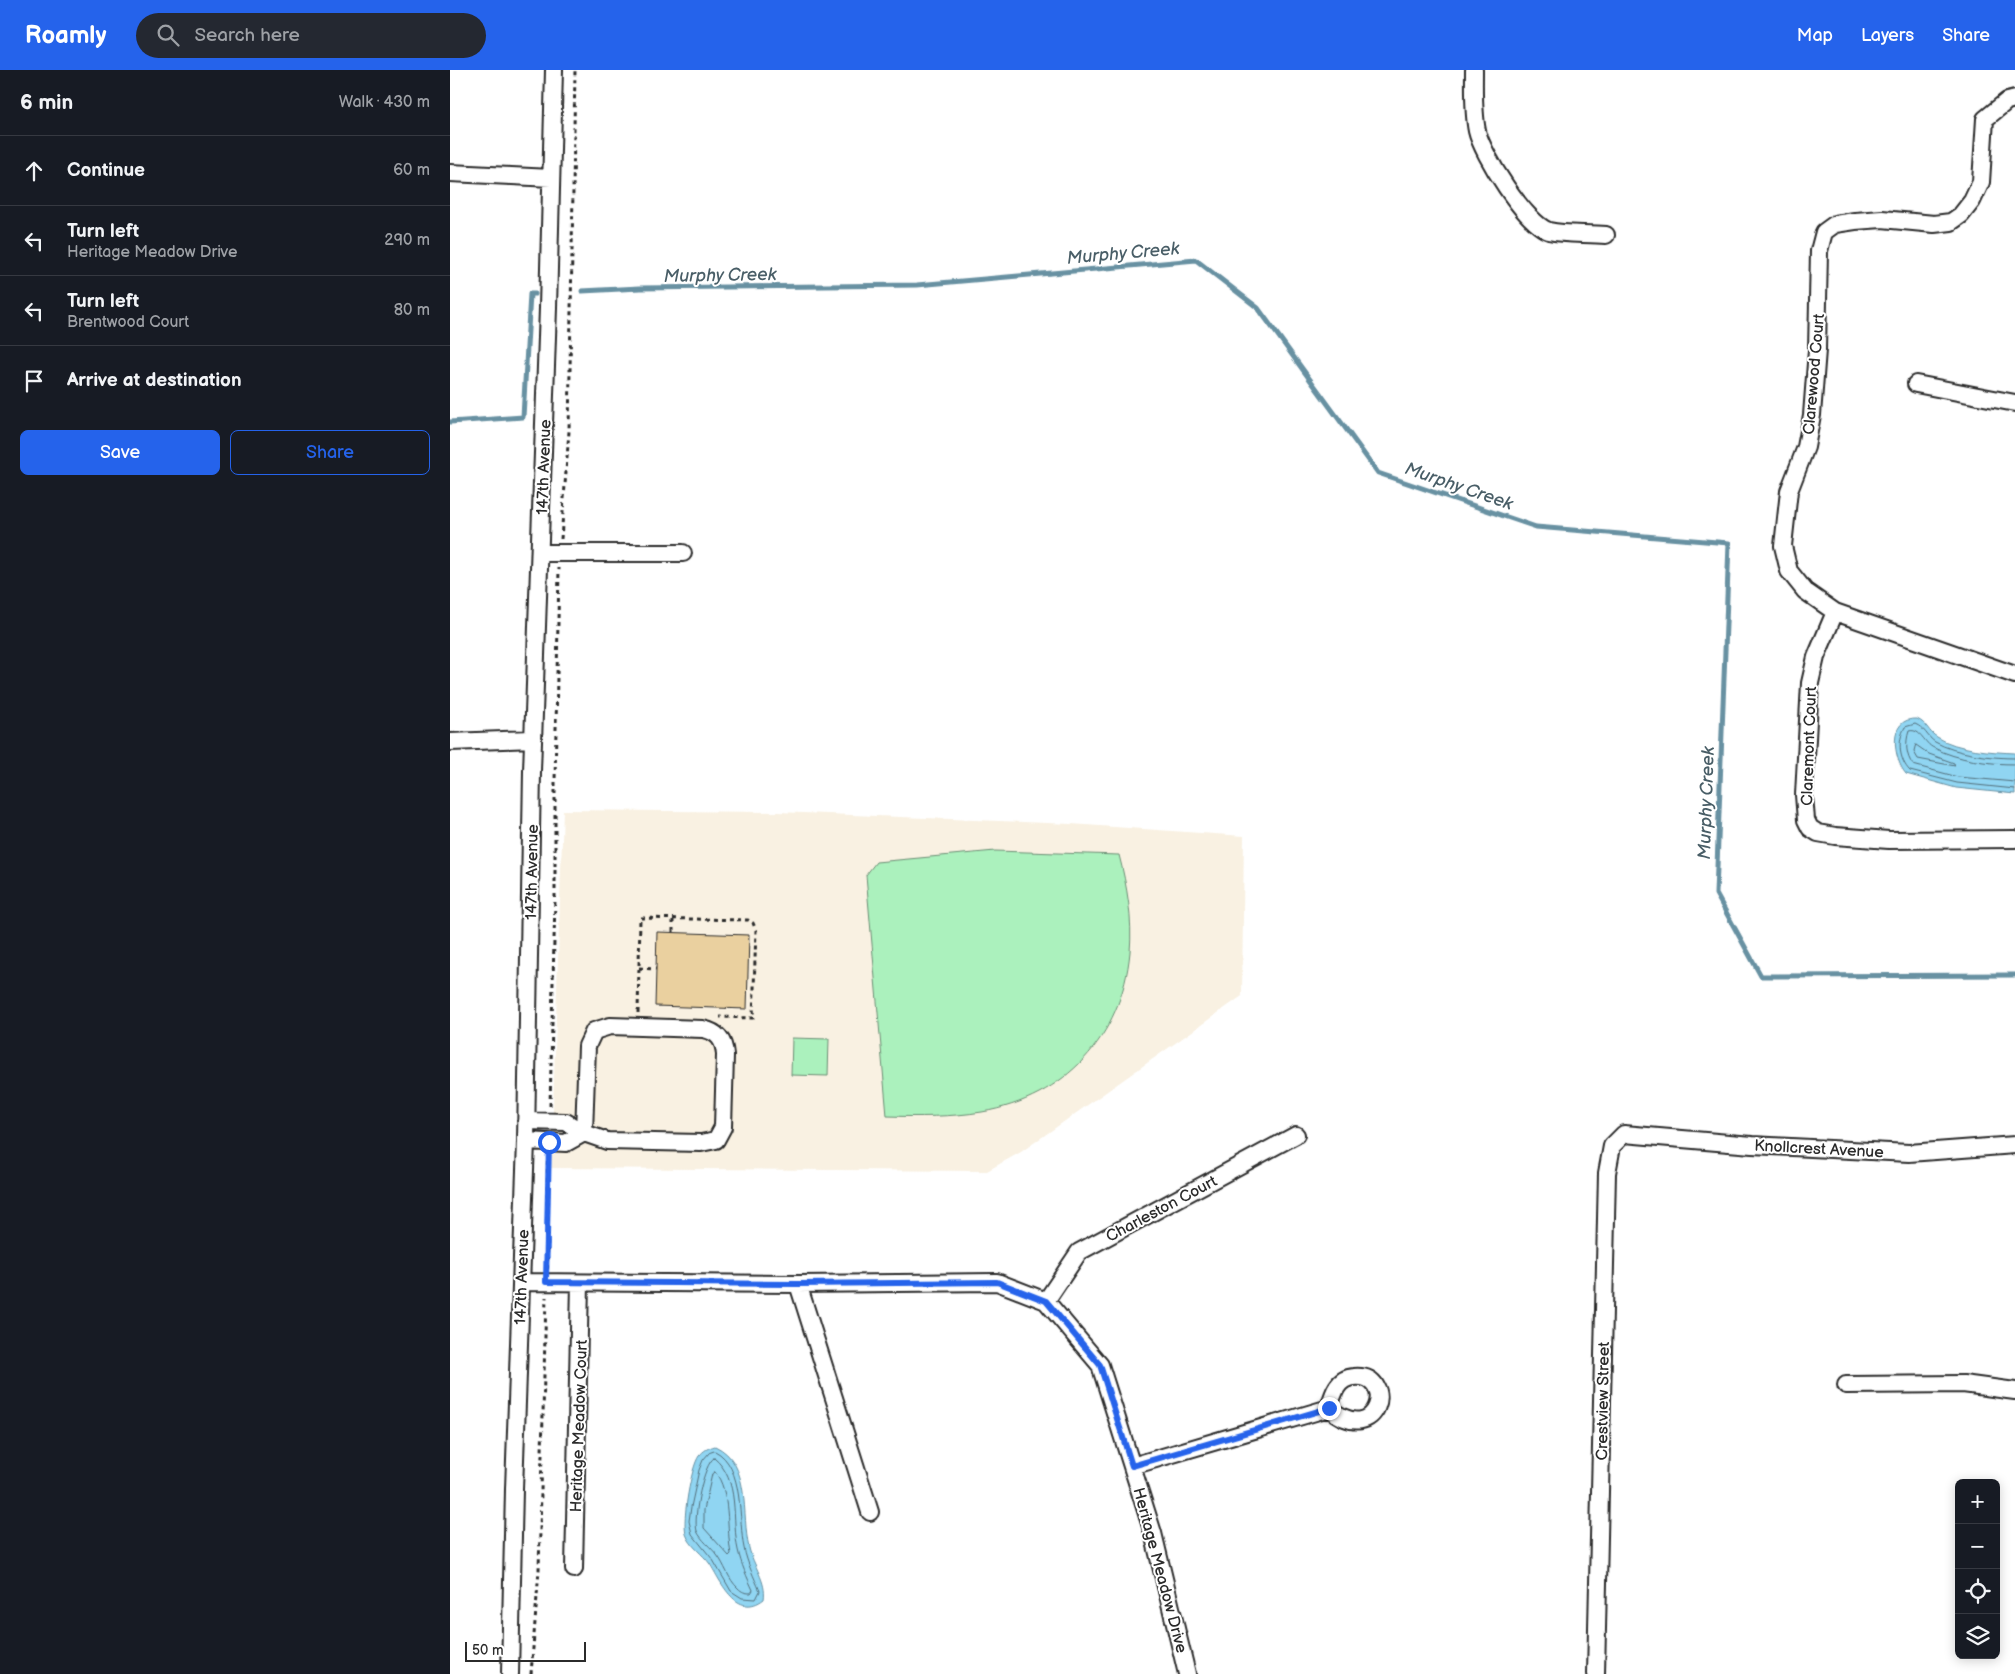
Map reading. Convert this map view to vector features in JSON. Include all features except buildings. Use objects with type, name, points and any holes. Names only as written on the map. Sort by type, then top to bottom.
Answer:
[{"type":"street","name":"147th Avenue","points":[[510,1674],[520,1282],[526,1141],[534,739],[554,70]]},
{"type":"street","points":[[1474,70],[1473,97],[1477,132],[1492,162],[1527,216],[1548,230],[1606,235]]},
{"type":"street","name":"Clarewood Court","points":[[2015,98],[2006,100],[1985,119],[1981,182],[1972,201],[1961,215],[1951,222],[1934,224],[1882,219],[1855,220],[1835,224],[1824,232],[1820,251],[1817,350],[1812,415],[1806,447],[1789,491],[1784,546],[1790,571],[1805,591],[1835,612],[2015,675]]},
{"type":"street","points":[[450,173],[551,178]]},
{"type":"street","points":[[1916,384],[2015,403]]},
{"type":"street","points":[[540,554],[560,552],[683,553]]},
{"type":"street","name":"Claremont Court","points":[[1835,612],[1816,657],[1810,684],[1804,795],[1806,820],[1810,828],[1818,833],[1835,836],[1890,840],[2015,839]]},
{"type":"street","points":[[450,742],[534,739]]},
{"type":"street","points":[[526,1121],[566,1122],[584,1133],[607,1141],[709,1143],[721,1134],[723,1127],[725,1055],[724,1044],[719,1036],[712,1030],[703,1028],[640,1019],[602,1027],[590,1037],[587,1046],[584,1133]]},
{"type":"street","points":[[526,1141],[566,1143],[584,1133]]},
{"type":"street","name":"Knollcrest Avenue","points":[[1624,1134],[1752,1145],[1910,1154],[2015,1145]]},
{"type":"street","name":"Crestview Street","points":[[1596,1674],[1607,1173],[1612,1146],[1624,1134]]},
{"type":"street","name":"Charleston Court","points":[[1046,1301],[1079,1252],[1296,1135]]},
{"type":"street","name":"Heritage Meadow Drive","points":[[520,1282],[798,1284],[997,1282],[1046,1301],[1100,1365],[1153,1533],[1188,1674]]},
{"type":"street","name":"Heritage Meadow Court","points":[[574,1568],[580,1283]]},
{"type":"street","points":[[798,1284],[870,1512]]},
{"type":"street","points":[[1846,1385],[1964,1384],[2015,1391]]},
{"type":"street","points":[[1132,1466],[1329,1408]]},
{"type":"path","points":[[550,1122],[555,899],[557,591],[569,430],[575,70]]},
{"type":"path","points":[[640,1019],[640,918],[748,920],[756,926],[753,1018],[716,1017]]},
{"type":"path","points":[[673,919],[673,932]]},
{"type":"path","points":[[639,968],[656,969]]},
{"type":"path","points":[[531,1674],[539,1570],[549,1142]]},
{"type":"shaded area","points":[[563,810],[778,812],[1071,824],[1244,836],[1242,996],[1021,1152],[987,1171],[551,1168]]},
{"type":"green space","points":[[995,851],[1119,855],[1129,903],[1131,940],[1125,983],[1115,1011],[1102,1036],[1084,1059],[1063,1078],[1039,1093],[1012,1105],[982,1112],[958,1115],[887,1116],[866,875],[876,862]]},
{"type":"green space","points":[[792,1038],[829,1039],[828,1076],[791,1075]]},
{"type":"water","points":[[1917,719],[1924,723],[1934,735],[1955,745],[1975,750],[2015,753],[2015,794],[1956,788],[1906,774],[1898,759],[1895,740],[1901,725],[1907,720]]},
{"type":"water","points":[[715,1446],[727,1454],[735,1464],[740,1477],[749,1548],[762,1580],[764,1593],[764,1599],[754,1604],[746,1605],[738,1602],[731,1596],[710,1564],[690,1542],[686,1534],[686,1506],[693,1471],[699,1456]]},
{"type":"waterway","name":"Murphy Creek","points":[[582,291],[640,288],[917,285],[1196,260],[1258,308],[1378,473],[1536,527],[1729,543],[1716,894],[1761,976],[2015,975]]},
{"type":"waterway","name":"Murphy Creek","points":[[450,422],[523,417],[530,294],[535,294]]},
{"type":"route","points":[[549,1142],[546,1282],[798,1284],[997,1282],[1046,1301],[1100,1365],[1132,1466],[1329,1408]]}]
